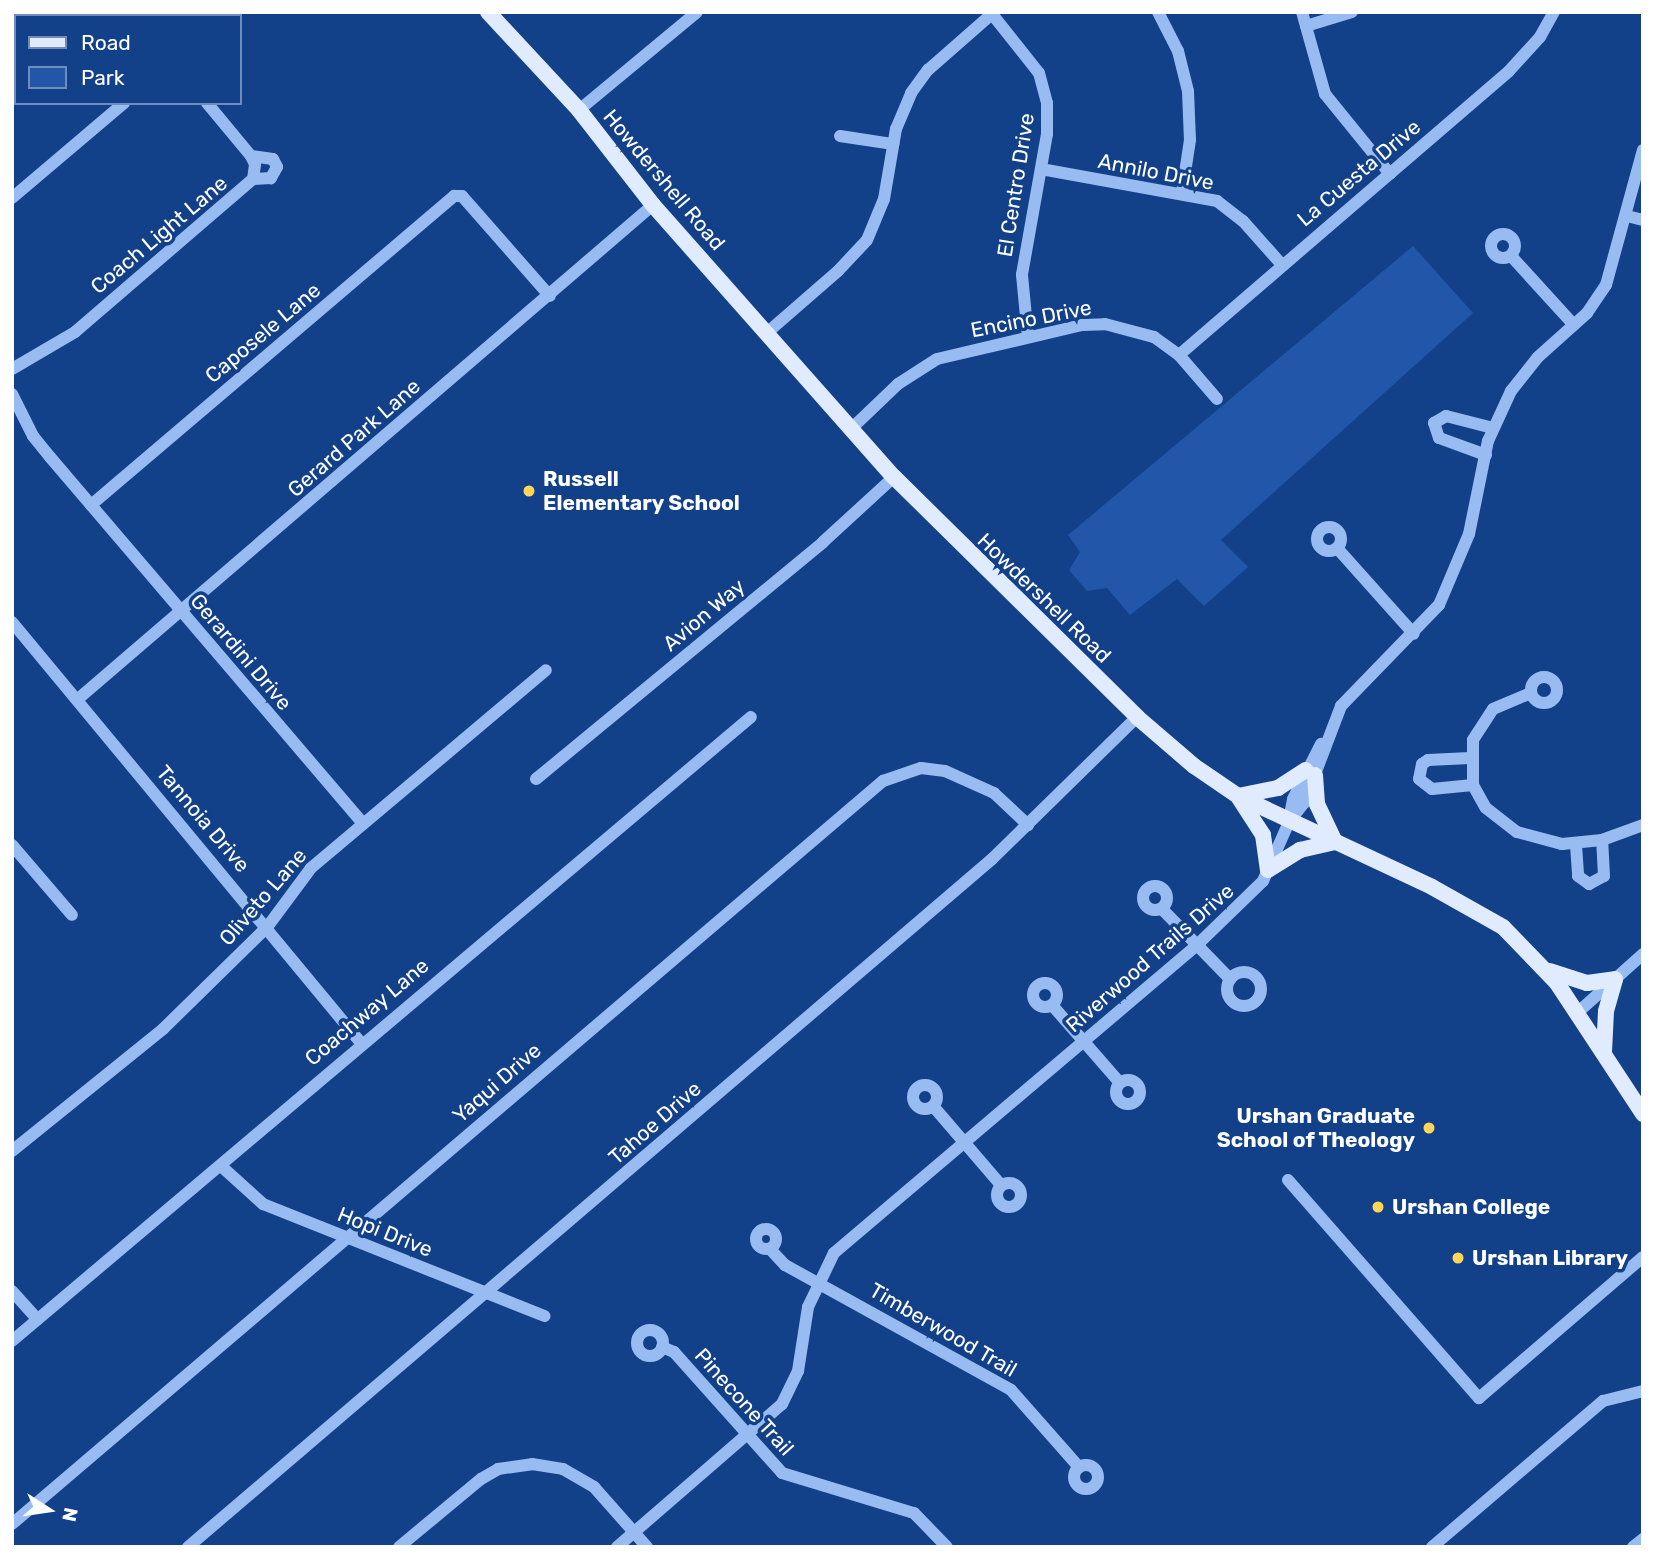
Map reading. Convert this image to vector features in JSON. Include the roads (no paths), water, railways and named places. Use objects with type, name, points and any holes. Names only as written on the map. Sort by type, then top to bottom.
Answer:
[{"type":"main road","name":"Howdershell Road","points":[[488,12],[579,110],[653,205],[769,331],[894,477],[1137,717],[1194,766],[1238,796],[1432,887],[1503,927],[1545,968],[1604,1052],[1643,1114]]},
{"type":"main road","points":[[1311,772],[1317,804],[1335,842],[1300,850],[1268,870],[1263,835],[1238,796],[1278,788],[1311,772]]},
{"type":"main road","points":[[1545,968],[1580,982],[1615,979],[1606,1012],[1604,1052]]},
{"type":"street","points":[[579,110],[696,12]]},
{"type":"street","points":[[1158,12],[1178,51],[1188,91],[1190,140],[1182,192]]},
{"type":"street","points":[[1302,12],[1325,94],[1390,174]]},
{"type":"street","points":[[1306,26],[1352,12]]},
{"type":"street","name":"La Cuesta Drive","points":[[1179,355],[1518,62],[1554,12]]},
{"type":"street","points":[[769,331],[838,271],[867,240],[884,199],[893,144],[905,104],[919,81],[993,13]]},
{"type":"street","name":"El Centro Drive","points":[[993,13],[1029,59],[1044,88],[1047,134],[1022,275],[1028,337]]},
{"type":"street","points":[[12,198],[122,105]]},
{"type":"street","points":[[209,105],[251,156],[273,159],[277,167],[271,178],[253,179]]},
{"type":"street","points":[[840,136],[893,144]]},
{"type":"street","points":[[1337,548],[1414,634],[1439,606],[1460,560],[1475,512],[1493,428],[1524,374],[1574,325],[1606,285],[1643,150]]},
{"type":"street","name":"Coach Light Lane","points":[[12,369],[75,332],[253,179],[255,164],[251,156]]},
{"type":"street","name":"Annilo Drive","points":[[1041,169],[1201,195],[1230,209],[1282,265]]},
{"type":"street","name":"Caposele Lane","points":[[91,505],[454,196],[462,196],[550,296]]},
{"type":"street","name":"Gerard Park Lane","points":[[78,699],[653,205]]},
{"type":"street","points":[[1627,216],[1643,220]]},
{"type":"street","points":[[1511,256],[1574,325]]},
{"type":"street","name":"Encino Drive","points":[[852,428],[898,384],[937,359],[1028,337],[1105,324],[1154,337],[1179,355],[1217,399]]},
{"type":"street","name":"Gerardini Drive","points":[[12,394],[33,436],[363,824]]},
{"type":"street","points":[[1486,454],[1439,438],[1434,423],[1446,416],[1493,428]]},
{"type":"street","name":"Avion Way","points":[[536,779],[823,542],[894,477]]},
{"type":"street","name":"Tannoia Drive","points":[[12,622],[268,926],[361,1043]]},
{"type":"street","name":"Riverwood Trails Drive","points":[[617,1547],[747,1436],[791,1389],[818,1281],[834,1253],[1237,910],[1268,870],[1330,729],[1352,691],[1414,634]]},
{"type":"street","name":"Oliveto Lane","points":[[12,1151],[163,1029],[268,926],[311,868],[546,670]]},
{"type":"street","points":[[1531,693],[1504,701],[1486,717],[1470,758],[1473,785],[1486,808],[1504,825],[1542,841],[1576,845],[1602,840],[1643,825]]},
{"type":"street","name":"Coachway Lane","points":[[12,1341],[221,1166],[361,1043],[751,717]]},
{"type":"street","name":"Tahoe Drive","points":[[188,1547],[1028,825],[1137,717]]},
{"type":"street","points":[[1470,758],[1428,760],[1422,764],[1419,779],[1432,789],[1473,785]]},
{"type":"street","name":"Yaqui Drive","points":[[12,1524],[883,781],[921,768],[945,771],[994,793],[1028,825]]},
{"type":"street","points":[[1576,845],[1578,876],[1589,884],[1604,876],[1602,840]]},
{"type":"street","points":[[12,845],[72,915]]},
{"type":"street","points":[[1162,909],[1230,979]]},
{"type":"street","points":[[1577,1013],[1643,954]]},
{"type":"street","points":[[1052,1005],[1120,1083]]},
{"type":"street","points":[[933,1106],[1001,1185]]},
{"type":"street","name":"Hopi Drive","points":[[221,1166],[263,1204],[545,1316]]},
{"type":"street","points":[[1288,1180],[1479,1398],[1643,1257]]},
{"type":"street","name":"Timberwood Trail","points":[[770,1249],[776,1259],[1011,1390],[1079,1467]]},
{"type":"street","points":[[12,1291],[37,1319]]},
{"type":"street","name":"Pinecone Trail","points":[[662,1347],[674,1352],[782,1474],[914,1513],[947,1547]]},
{"type":"street","points":[[1432,1547],[1603,1401],[1643,1391]]},
{"type":"street","points":[[399,1547],[481,1479],[498,1469],[532,1464],[579,1477],[647,1547]]},
{"type":"street","points":[[1633,1547],[1643,1539]]},
{"type":"place","name":"Russell Elementary School","points":[[529,491]]},
{"type":"place","name":"Urshan Graduate School of Theology","points":[[1429,1128]]},
{"type":"place","name":"Urshan College","points":[[1378,1207]]},
{"type":"place","name":"Urshan Library","points":[[1458,1258]]}]
